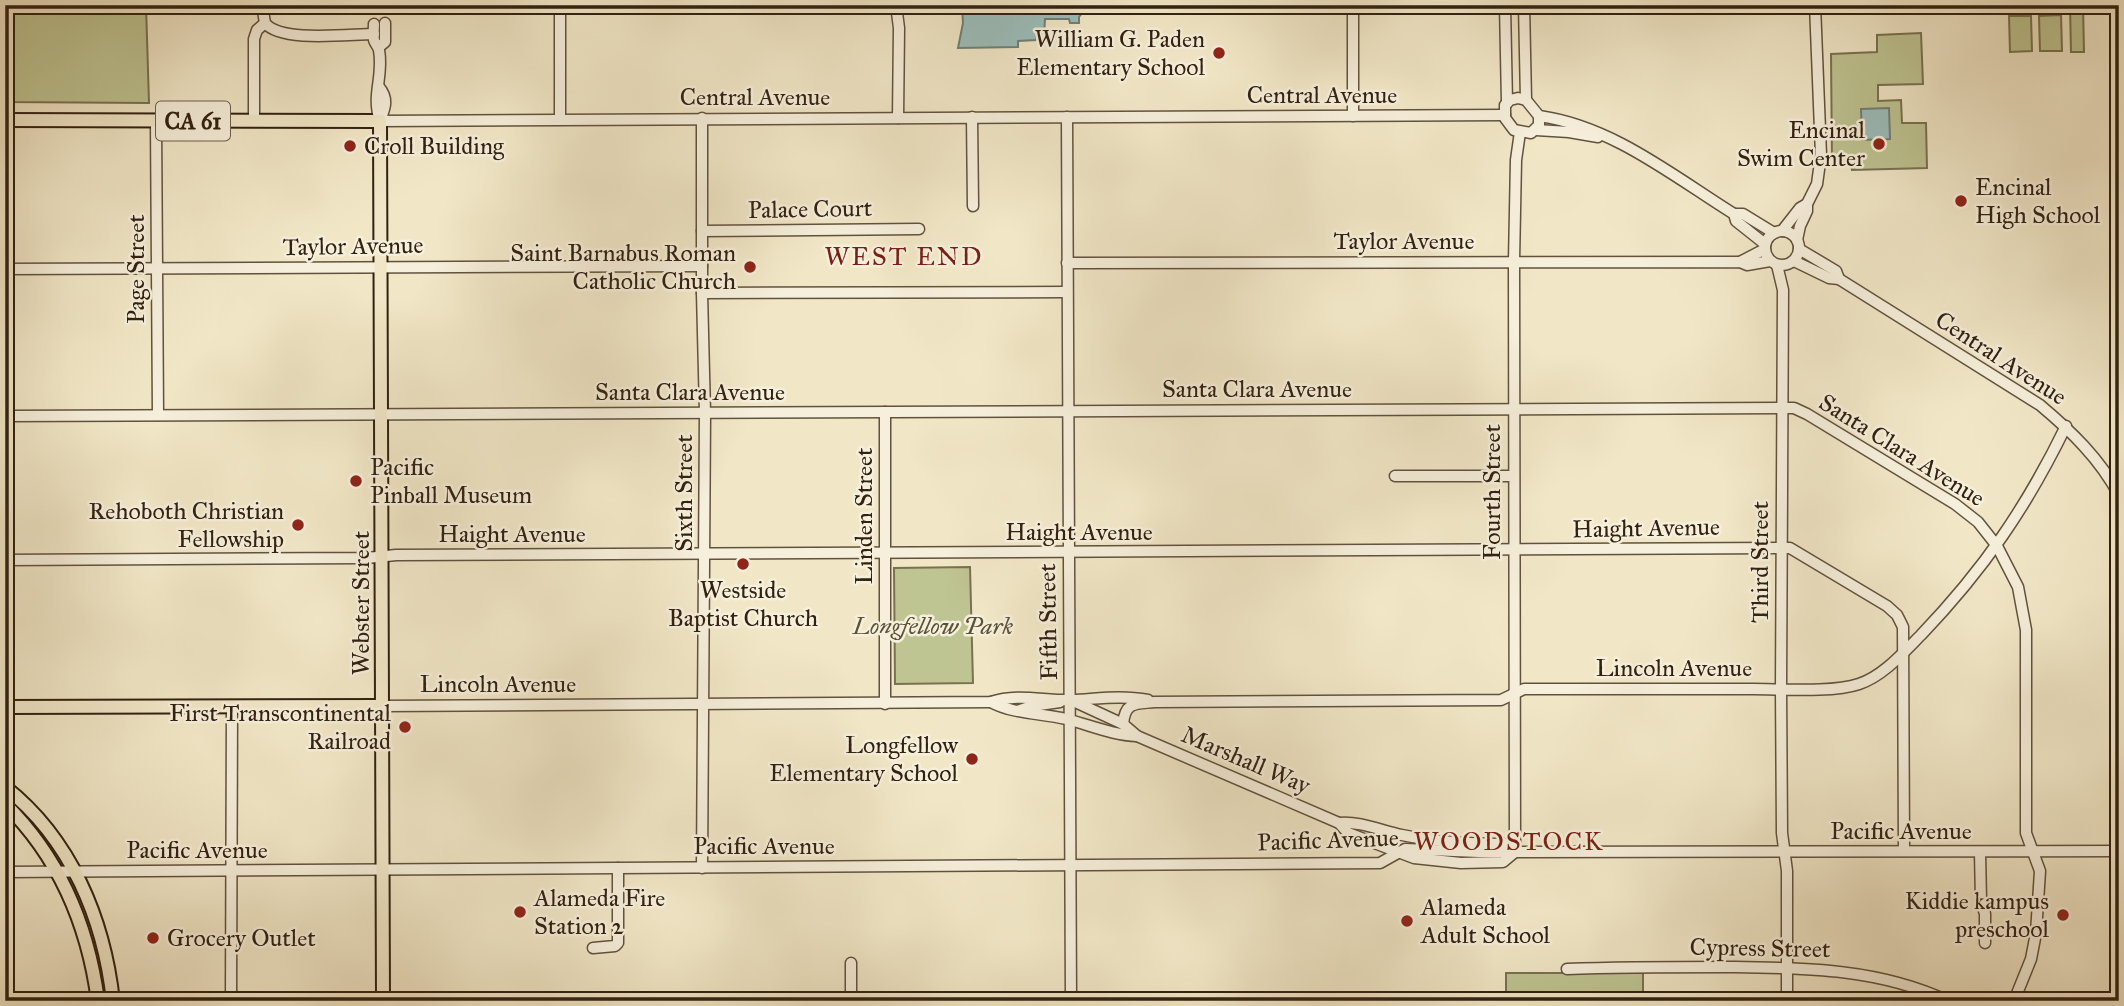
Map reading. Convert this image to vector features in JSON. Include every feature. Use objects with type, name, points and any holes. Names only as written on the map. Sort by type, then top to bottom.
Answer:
[{"type":"main road","name":"Central Avenue","points":[[5,120],[380,121]]},
{"type":"main road","name":"Webster Street","points":[[380,121],[383,1001]]},
{"type":"main road","name":"Lincoln Avenue","points":[[5,707],[382,706]]},
{"type":"main road","points":[[5,786],[41,820],[74,872],[100,930],[113,1001]]},
{"type":"main road","points":[[5,804],[37,839],[70,895],[85,934],[98,1001]]},
{"type":"street","points":[[262,5],[265,23],[271,30],[294,34],[378,27]]},
{"type":"street","points":[[560,5],[560,119]]},
{"type":"street","points":[[897,5],[898,118]]},
{"type":"street","points":[[1353,5],[1353,117]]},
{"type":"street","points":[[1505,5],[1505,115],[1509,125],[1520,132],[1531,133],[1536,130],[1539,116],[1526,100],[1518,98],[1507,103]]},
{"type":"street","points":[[1524,5],[1526,100]]},
{"type":"street","points":[[1734,214],[1736,221],[1765,247],[1774,263],[1792,262],[1807,204],[1817,184],[1821,155],[1815,5]]},
{"type":"street","points":[[254,121],[254,39],[257,30],[265,23]]},
{"type":"street","name":"Webster Street","points":[[378,27],[374,41],[379,47],[379,87],[375,94],[375,107],[380,121]]},
{"type":"street","name":"Webster Street","points":[[378,27],[385,41],[379,47]]},
{"type":"street","name":"Central Avenue","points":[[380,121],[1505,115]]},
{"type":"street","points":[[1539,116],[1572,122],[1627,146],[1734,214],[1743,214],[1778,232],[1793,235],[1798,244]]},
{"type":"street","points":[[972,117],[973,205]]},
{"type":"street","name":"Fifth Street","points":[[1067,117],[1070,1001]]},
{"type":"street","name":"Sixth Street","points":[[702,118],[705,413],[702,868]]},
{"type":"street","name":"Page Street","points":[[156,121],[158,415]]},
{"type":"street","points":[[1536,130],[1606,138]]},
{"type":"street","name":"Fourth Street","points":[[1515,852],[1514,261],[1516,160],[1520,132]]},
{"type":"street","points":[[1765,247],[1800,208],[1807,204]]},
{"type":"street","name":"Palace Court","points":[[702,231],[919,229]]},
{"type":"street","name":"Central Avenue","points":[[1798,244],[1836,271],[1839,279]]},
{"type":"street","name":"Taylor Avenue","points":[[1740,262],[1765,247]]},
{"type":"street","name":"Central Avenue","points":[[1792,262],[1829,278],[1839,279],[2040,405],[2088,449],[2119,495]]},
{"type":"street","name":"Third Street","points":[[1787,1001],[1787,871],[1784,851],[1781,689],[1781,407],[1783,290],[1792,262]]},
{"type":"street","name":"Taylor Avenue","points":[[1068,263],[1774,263]]},
{"type":"street","name":"Third Street","points":[[1774,263],[1783,290]]},
{"type":"street","name":"Taylor Avenue","points":[[5,269],[702,266]]},
{"type":"street","points":[[702,293],[1068,292]]},
{"type":"street","name":"Santa Clara Avenue","points":[[5,416],[1794,408],[1955,503],[1978,522],[2009,565],[2024,608],[2026,832],[2040,871],[2036,933],[2031,960],[2014,1001]]},
{"type":"street","name":"Linden Street","points":[[885,412],[886,704]]},
{"type":"street","name":"Lincoln Avenue","points":[[1123,724],[1125,710],[1130,706],[1155,702],[1501,700],[1524,689],[1846,688],[1862,683],[1878,674],[1903,653],[1969,583],[2029,496],[2066,426]]},
{"type":"street","points":[[1395,476],[1513,476]]},
{"type":"street","name":"Haight Avenue","points":[[5,560],[1790,548],[1887,606],[1897,615],[1903,627],[1903,851]]},
{"type":"street","name":"Lincoln Avenue","points":[[382,706],[886,704],[991,702],[1005,697],[1071,700],[1132,697],[1155,702]]},
{"type":"street","points":[[1019,710],[1071,700]]},
{"type":"street","name":"Marshall Way","points":[[1071,700],[1123,724],[1137,736],[1339,823],[1348,833],[1396,853]]},
{"type":"street","name":"Lincoln Avenue","points":[[991,702],[1005,710],[1071,720]]},
{"type":"street","points":[[231,1001],[232,706]]},
{"type":"street","name":"Marshall Way","points":[[1071,720],[1118,736],[1137,736]]},
{"type":"street","name":"Marshall Way","points":[[1339,823],[1351,822],[1404,836]]},
{"type":"street","name":"Pacific Avenue","points":[[1404,836],[1457,843],[1505,844],[1515,852]]},
{"type":"street","name":"Pacific Avenue","points":[[5,872],[1380,863],[1405,849],[1417,848],[1455,852],[2119,851]]},
{"type":"street","points":[[1980,852],[1985,943]]},
{"type":"street","points":[[593,948],[615,946],[618,943],[618,868]]},
{"type":"street","points":[[851,963],[851,1001]]},
{"type":"street","name":"Cypress Street","points":[[1567,969],[1827,969],[1866,974],[1948,1001]]},
{"type":"green space","points":[[5,5],[146,5],[149,103],[5,102]]},
{"type":"green space","points":[[2070,5],[2083,5],[2084,52],[2071,52]]},
{"type":"green space","points":[[2061,15],[2062,51],[2040,51],[2039,16]]},
{"type":"green space","points":[[2009,16],[2031,16],[2032,51],[2010,52]]},
{"type":"green space","points":[[1921,33],[1923,84],[1878,85],[1878,101],[1901,100],[1902,123],[1926,123],[1927,168],[1852,170],[1851,165],[1832,165],[1831,54],[1877,52],[1877,35]]},
{"type":"green space","name":"Longfellow Park","points":[[970,567],[973,683],[895,684],[894,568]]},
{"type":"green space","points":[[1506,973],[1643,973],[1643,1001],[1506,1001]]},
{"type":"water","points":[[962,5],[1141,5],[1141,9],[1083,12],[1079,23],[1070,23],[1069,19],[1045,19],[1044,36],[1036,36],[1036,40],[1018,41],[1018,47],[958,48],[963,23]]},
{"type":"water","name":"Encinal Swim Center","points":[[1889,108],[1890,139],[1862,140],[1861,109]]},
{"type":"place","name":"William G. Paden Elementary School","points":[[1219,53]]},
{"type":"place","name":"Encinal Swim Center","points":[[1879,144]]},
{"type":"place","name":"Croll Building","points":[[350,146]]},
{"type":"place","name":"Encinal High School","points":[[1961,201]]},
{"type":"place","name":"Saint Barnabus Roman Catholic Church","points":[[750,267]]},
{"type":"place","name":"Pacific Pinball Museum","points":[[356,481]]},
{"type":"place","name":"Rehoboth Christian Fellowship","points":[[298,525]]},
{"type":"place","name":"Westside Baptist Church","points":[[743,564]]},
{"type":"place","name":"First Transcontinental Railroad","points":[[405,727]]},
{"type":"place","name":"Longfellow Elementary School","points":[[972,759]]},
{"type":"place","name":"Alameda Fire Station 2","points":[[520,912]]},
{"type":"place","name":"Kiddie kampus preschool","points":[[2063,915]]},
{"type":"place","name":"Alameda Adult School","points":[[1407,921]]},
{"type":"place","name":"Grocery Outlet","points":[[153,938]]},
{"type":"district","name":"WEST END","points":[[904,256]]},
{"type":"district","name":"WOODSTOCK","points":[[1509,841]]}]
